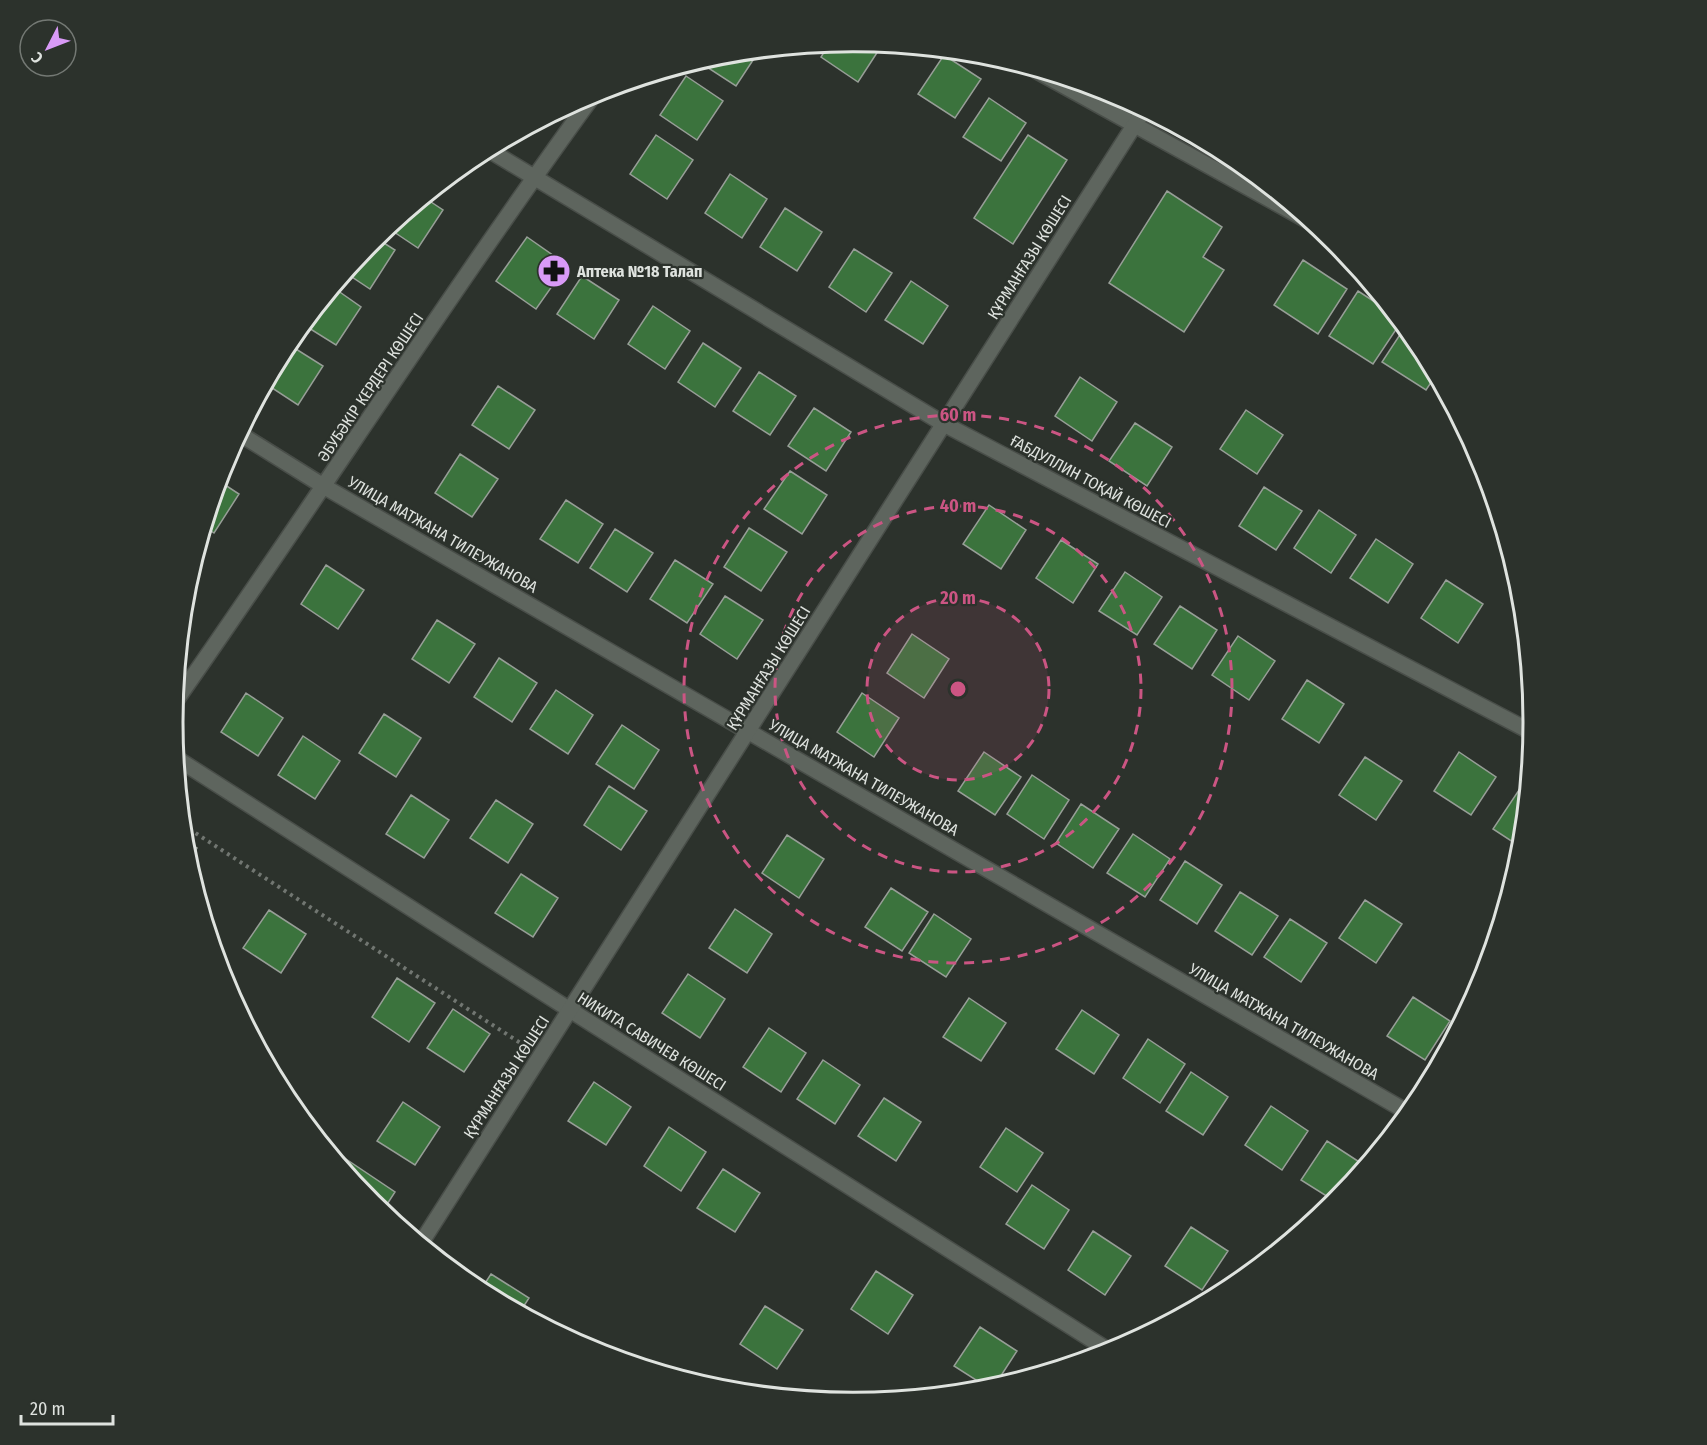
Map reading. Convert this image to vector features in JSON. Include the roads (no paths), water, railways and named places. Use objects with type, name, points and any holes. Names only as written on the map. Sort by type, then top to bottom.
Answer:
[{"type":"street","points":[[1067,87],[1276,204]]},
{"type":"street","name":"ӘБУБӘКІР КЕРДЕРІ КӨШЕСІ","points":[[185,688],[325,487],[535,175],[582,111]]},
{"type":"street","name":"ҚҰРМАНҒАЗЫ КӨШЕСІ","points":[[425,1237],[1139,117]]},
{"type":"street","name":"ҒАБДУЛЛИН ТОҚАЙ КӨШЕСІ","points":[[498,155],[535,175],[944,423],[1524,728]]},
{"type":"street","name":"УЛИЦА МАТЖАНА ТИЛЕУЖАНОВА","points":[[247,439],[325,487],[1401,1108]]},
{"type":"street","name":"НИКИТА САВИЧЕВ КӨШЕСІ","points":[[185,764],[1100,1345]]},
{"type":"place","name":"Аптека №18 Талап","points":[[554,271]]}]
